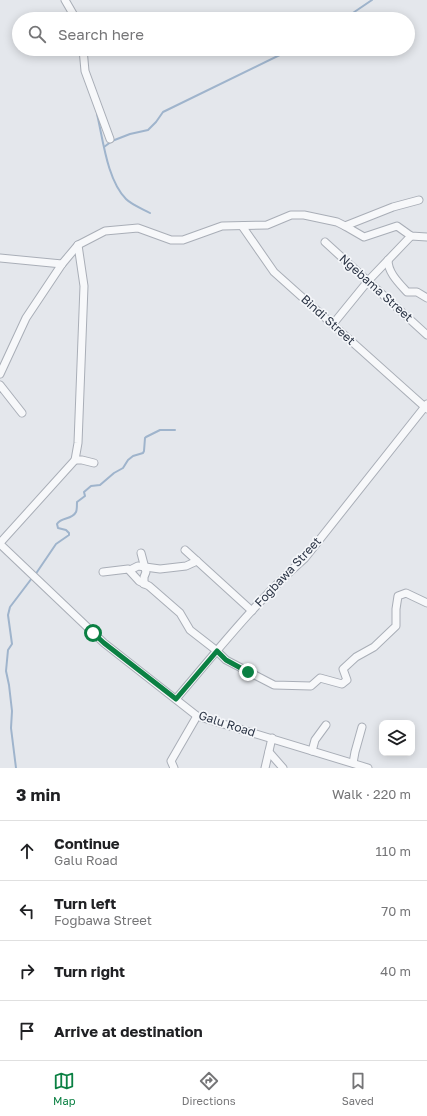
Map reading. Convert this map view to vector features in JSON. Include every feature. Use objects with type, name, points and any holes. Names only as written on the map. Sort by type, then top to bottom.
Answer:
[{"type":"street","points":[[65,0],[72,12]]},
{"type":"street","points":[[83,56],[84,71],[110,139]]},
{"type":"street","points":[[345,226],[393,206],[419,200]]},
{"type":"street","points":[[0,374],[26,318],[62,264],[78,245],[105,231],[138,228],[171,240],[183,240],[222,226],[267,225],[291,215],[304,215],[337,222],[364,237],[397,226],[411,236],[427,238]]},
{"type":"street","name":"Bindi Street","points":[[242,226],[274,272],[426,407]]},
{"type":"street","points":[[334,324],[368,281],[411,236]]},
{"type":"street","name":"Ngebama Street","points":[[325,242],[427,335]]},
{"type":"street","points":[[0,544],[75,460],[78,444],[84,286],[78,245]]},
{"type":"street","points":[[0,258],[62,264]]},
{"type":"street","points":[[388,260],[388,267],[407,292],[417,292],[427,298]]},
{"type":"street","points":[[0,385],[22,413]]},
{"type":"street","name":"Fogbawa Street","points":[[176,699],[283,577],[305,558],[426,407]]},
{"type":"street","points":[[75,460],[94,462]]},
{"type":"street","name":"Galu Road","points":[[0,544],[104,643],[197,716],[368,768]]},
{"type":"street","points":[[185,550],[252,611]]},
{"type":"street","points":[[141,553],[146,568],[144,584]]},
{"type":"street","points":[[103,572],[130,570],[138,566],[160,569],[186,566],[197,561]]},
{"type":"street","points":[[130,570],[139,581],[149,586],[180,613],[190,630],[226,660],[274,685],[311,686],[320,678],[342,684],[348,680],[343,669],[356,657],[374,647],[396,626],[398,596],[406,593],[427,603]]},
{"type":"street","points":[[174,768],[171,761],[197,716]]},
{"type":"street","points":[[312,751],[315,740],[326,725]]},
{"type":"street","points":[[353,763],[362,727]]},
{"type":"street","points":[[265,768],[272,738]]},
{"type":"street","points":[[269,752],[283,768]]},
{"type":"waterway","points":[[354,12],[372,0]]},
{"type":"waterway","points":[[104,147],[112,141],[130,134],[148,130],[163,112],[278,56]]},
{"type":"waterway","points":[[97,114],[107,159],[114,181],[128,201],[150,213]]},
{"type":"waterway","points":[[35,575],[56,544],[69,535],[66,530],[58,528],[57,524],[61,520],[74,515],[77,510],[77,502],[85,496],[84,492],[91,486],[100,485],[114,473],[123,468],[128,460],[133,456],[143,453],[146,437],[160,430],[175,430]]},
{"type":"waterway","points":[[16,768],[11,728],[12,711],[6,671],[8,650],[12,644],[8,615],[10,607],[32,578]]},
{"type":"route","points":[[93,633],[176,699],[217,651],[226,660],[248,672]]}]
